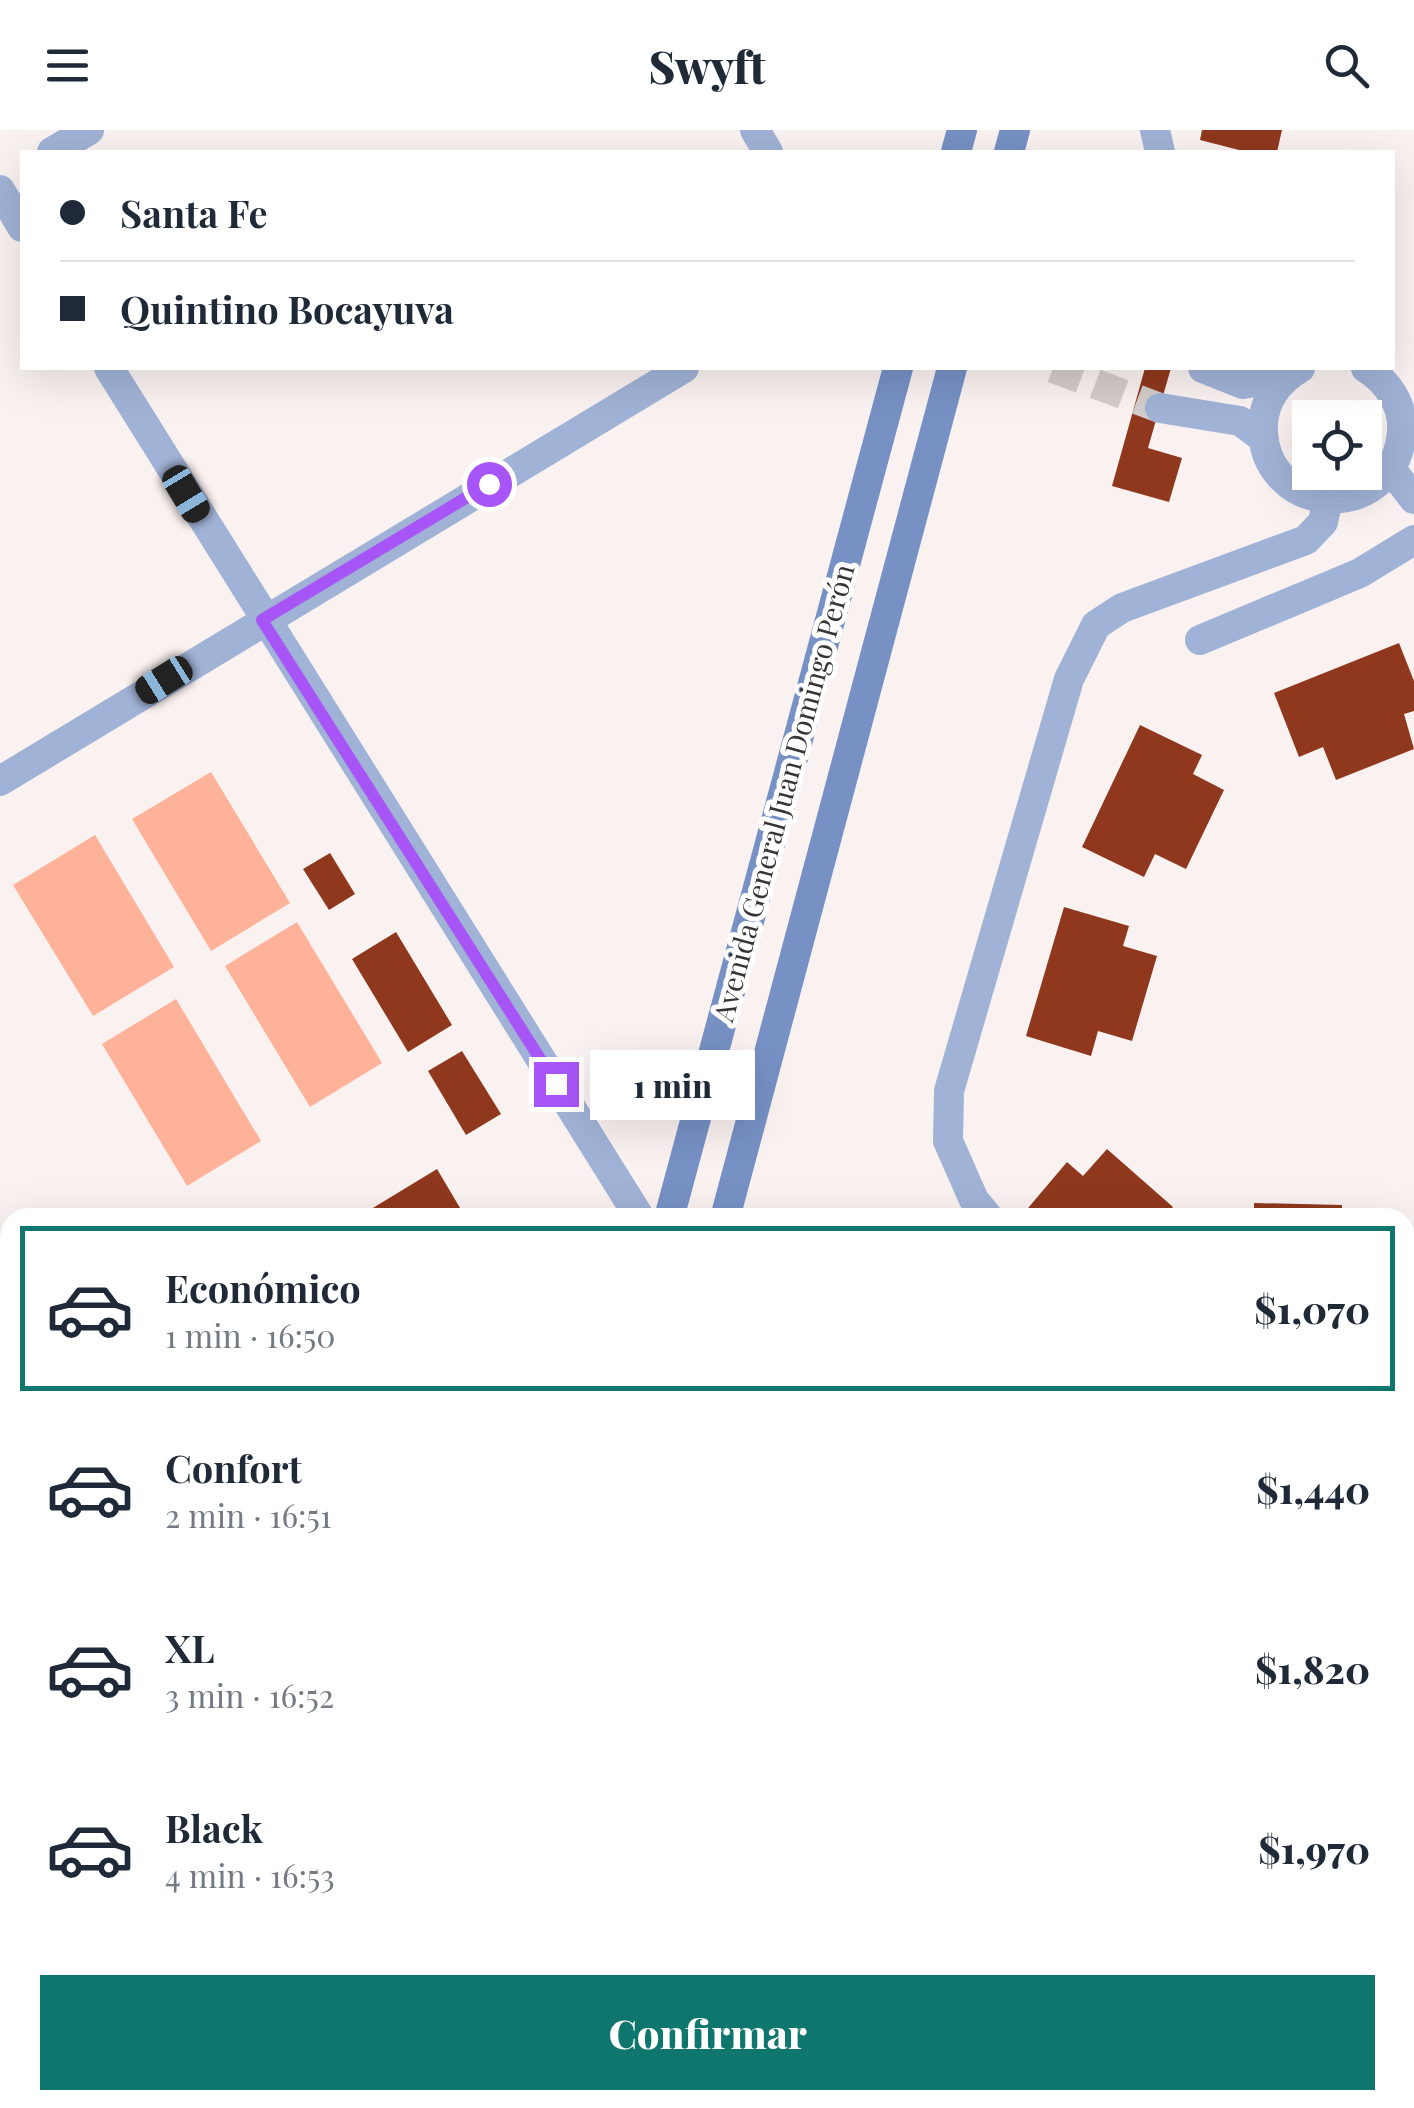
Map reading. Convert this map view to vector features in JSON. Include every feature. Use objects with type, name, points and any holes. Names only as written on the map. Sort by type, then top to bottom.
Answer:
[{"type":"main road","name":"Avenida General Juan Domingo Perón","points":[[672,1208],[897,370]]},
{"type":"main road","name":"Avenida General Juan Domingo Perón","points":[[728,1208],[951,370]]},
{"type":"street","points":[[55,150],[89,130]]},
{"type":"street","points":[[20,172],[0,187],[20,223]]},
{"type":"street","points":[[109,370],[262,620],[634,1208]]},
{"type":"street","points":[[0,781],[681,370]]},
{"type":"street","points":[[1207,370],[1244,384],[1293,372]]},
{"type":"street","points":[[1293,372],[1268,403],[1263,438],[1270,461],[1284,480],[1304,494],[1328,500],[1352,497],[1374,486],[1390,469],[1402,436],[1406,401],[1368,370]]},
{"type":"street","points":[[1160,408],[1240,421],[1263,438]]},
{"type":"street","points":[[1390,469],[1414,499]]},
{"type":"street","points":[[981,1208],[948,1140],[949,1091],[1069,679],[1096,624],[1122,608],[1306,540],[1322,522],[1328,500]]},
{"type":"street","points":[[1200,640],[1360,572],[1414,540]]},
{"type":"shaded area","points":[[211,772],[290,903],[211,951],[132,819]]},
{"type":"shaded area","points":[[95,835],[174,967],[93,1016],[13,885]]},
{"type":"shaded area","points":[[297,922],[382,1063],[310,1107],[225,966]]},
{"type":"shaded area","points":[[176,999],[261,1141],[187,1186],[102,1044]]},
{"type":"building","points":[[1202,130],[1282,130],[1277,150],[1239,150],[1200,140]]},
{"type":"building","points":[[1144,370],[1170,370],[1148,448],[1182,458],[1169,502],[1112,486]]},
{"type":"building","points":[[1399,643],[1414,681],[1414,711],[1404,714],[1414,749],[1336,780],[1323,747],[1299,757],[1274,693]]},
{"type":"building","points":[[1140,725],[1202,755],[1193,774],[1224,790],[1186,869],[1155,854],[1144,877],[1082,847]]},
{"type":"building","points":[[330,853],[355,894],[329,910],[303,869]]},
{"type":"building","points":[[1064,907],[1129,926],[1123,946],[1157,956],[1132,1041],[1098,1031],[1091,1056],[1026,1036]]},
{"type":"building","points":[[396,932],[452,1025],[408,1052],[352,959]]},
{"type":"building","points":[[462,1051],[501,1114],[466,1135],[428,1071]]},
{"type":"building","points":[[1107,1149],[1173,1207],[1028,1208],[1067,1162],[1083,1176]]},
{"type":"building","points":[[437,1169],[460,1208],[373,1208]]},
{"type":"building","points":[[1254,1203],[1342,1205],[1342,1208],[1254,1208]]},
{"type":"tunnel","points":[[1058,370],[1160,408]]},
{"type":"route","points":[[489,484],[262,620],[556,1084]]}]
